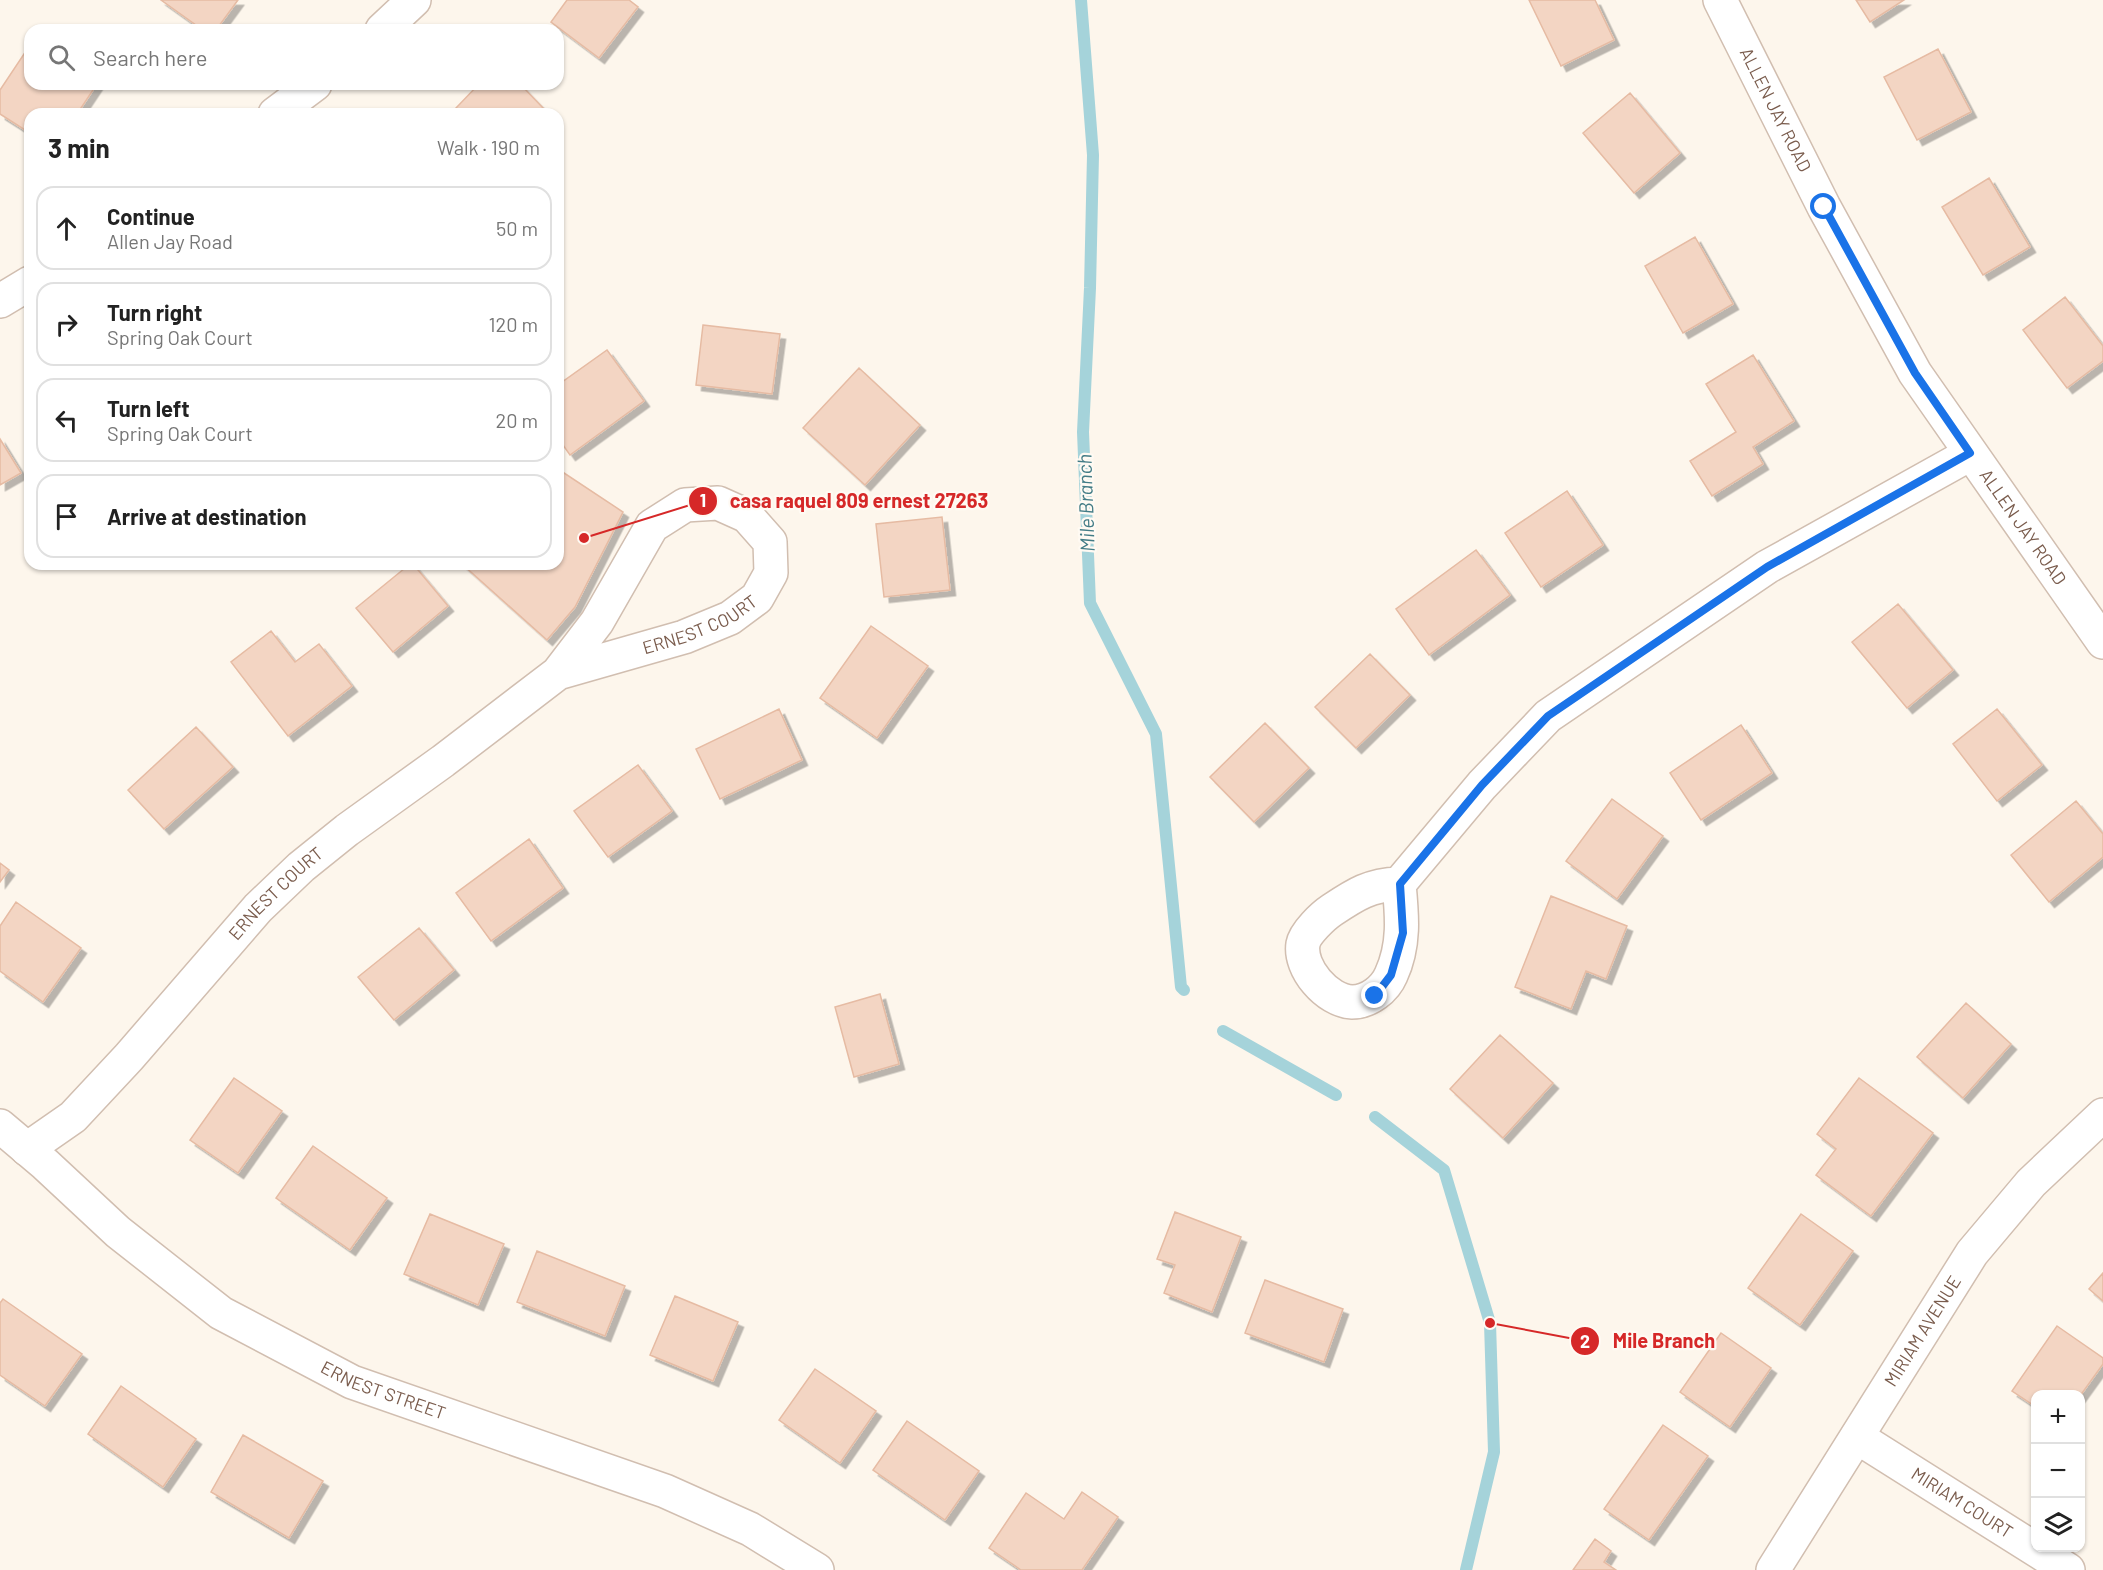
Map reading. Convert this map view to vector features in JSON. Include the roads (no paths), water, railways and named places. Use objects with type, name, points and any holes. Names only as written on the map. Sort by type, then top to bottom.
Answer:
[{"type":"street","points":[[388,24],[414,0]]},
{"type":"street","name":"ALLEN JAY ROAD","points":[[1720,0],[1819,196],[1910,363],[1970,453],[2103,642]]},
{"type":"street","points":[[283,108],[307,90]]},
{"type":"street","points":[[0,301],[24,287]]},
{"type":"street","points":[[1400,884],[1482,785],[1548,716],[1767,567],[1970,453]]},
{"type":"street","name":"ERNEST COURT","points":[[27,1149],[73,1117],[129,1057],[258,908],[301,867],[347,830],[443,761],[558,673],[597,622],[652,526],[685,505],[717,503],[747,516],[770,542],[771,573],[757,598],[729,618],[684,637],[558,673]]},
{"type":"street","name":"MIRIAM AVENUE","points":[[1773,1570],[1972,1253],[2031,1183],[2103,1115]]},
{"type":"street","name":"ERNEST STREET","points":[[0,1126],[118,1232],[221,1313],[352,1382],[665,1491],[750,1529],[817,1570]]},
{"type":"street","name":"MIRIAM COURT","points":[[1857,1437],[2068,1570]]},
{"type":"waterway","name":"Mile Branch","points":[[1081,0],[1093,155],[1090,288],[1083,432],[1090,603],[1156,734],[1181,987],[1184,990]]},
{"type":"waterway","name":"Mile Branch","points":[[1223,1031],[1336,1095]]},
{"type":"waterway","name":"Mile Branch","points":[[1375,1117],[1444,1170],[1490,1323],[1494,1452],[1466,1570]]},
{"type":"place","name":"casa raquel 809 ernest 27263","points":[[584,538]]},
{"type":"place","name":"Mile Branch","points":[[1490,1323]]}]
